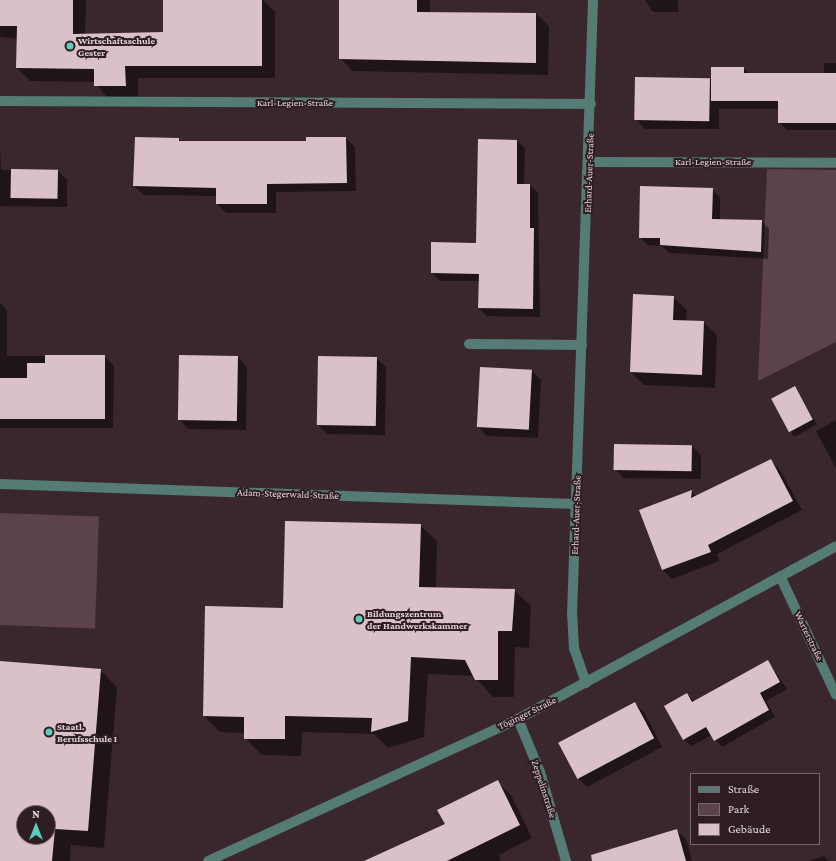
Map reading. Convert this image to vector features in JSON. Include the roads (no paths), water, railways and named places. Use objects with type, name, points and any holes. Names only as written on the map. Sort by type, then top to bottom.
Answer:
[{"type":"street","name":"Erhard-Auer-Straße","points":[[586,684],[574,649],[572,615],[590,162],[594,0]]},
{"type":"street","name":"Karl-Legien-Straße","points":[[0,101],[591,104]]},
{"type":"street","name":"Karl-Legien-Straße","points":[[590,162],[836,162]]},
{"type":"street","points":[[469,344],[582,345]]},
{"type":"street","name":"Adam-Stegerwald-Straße","points":[[0,484],[577,504]]},
{"type":"street","name":"Töginger Straße","points":[[208,861],[518,719],[586,684],[781,578],[836,546]]},
{"type":"street","name":"Warterstraße","points":[[781,578],[836,695]]},
{"type":"street","name":"Zeppelinstraße","points":[[518,719],[540,772],[566,861]]},
{"type":"place","name":"Wirtschaftsschule Gester","points":[[70,46]]},
{"type":"place","name":"Bildungszentrum der Handwerkskammer","points":[[359,619]]},
{"type":"place","name":"Staatl. Berufsschule I","points":[[49,732]]}]
